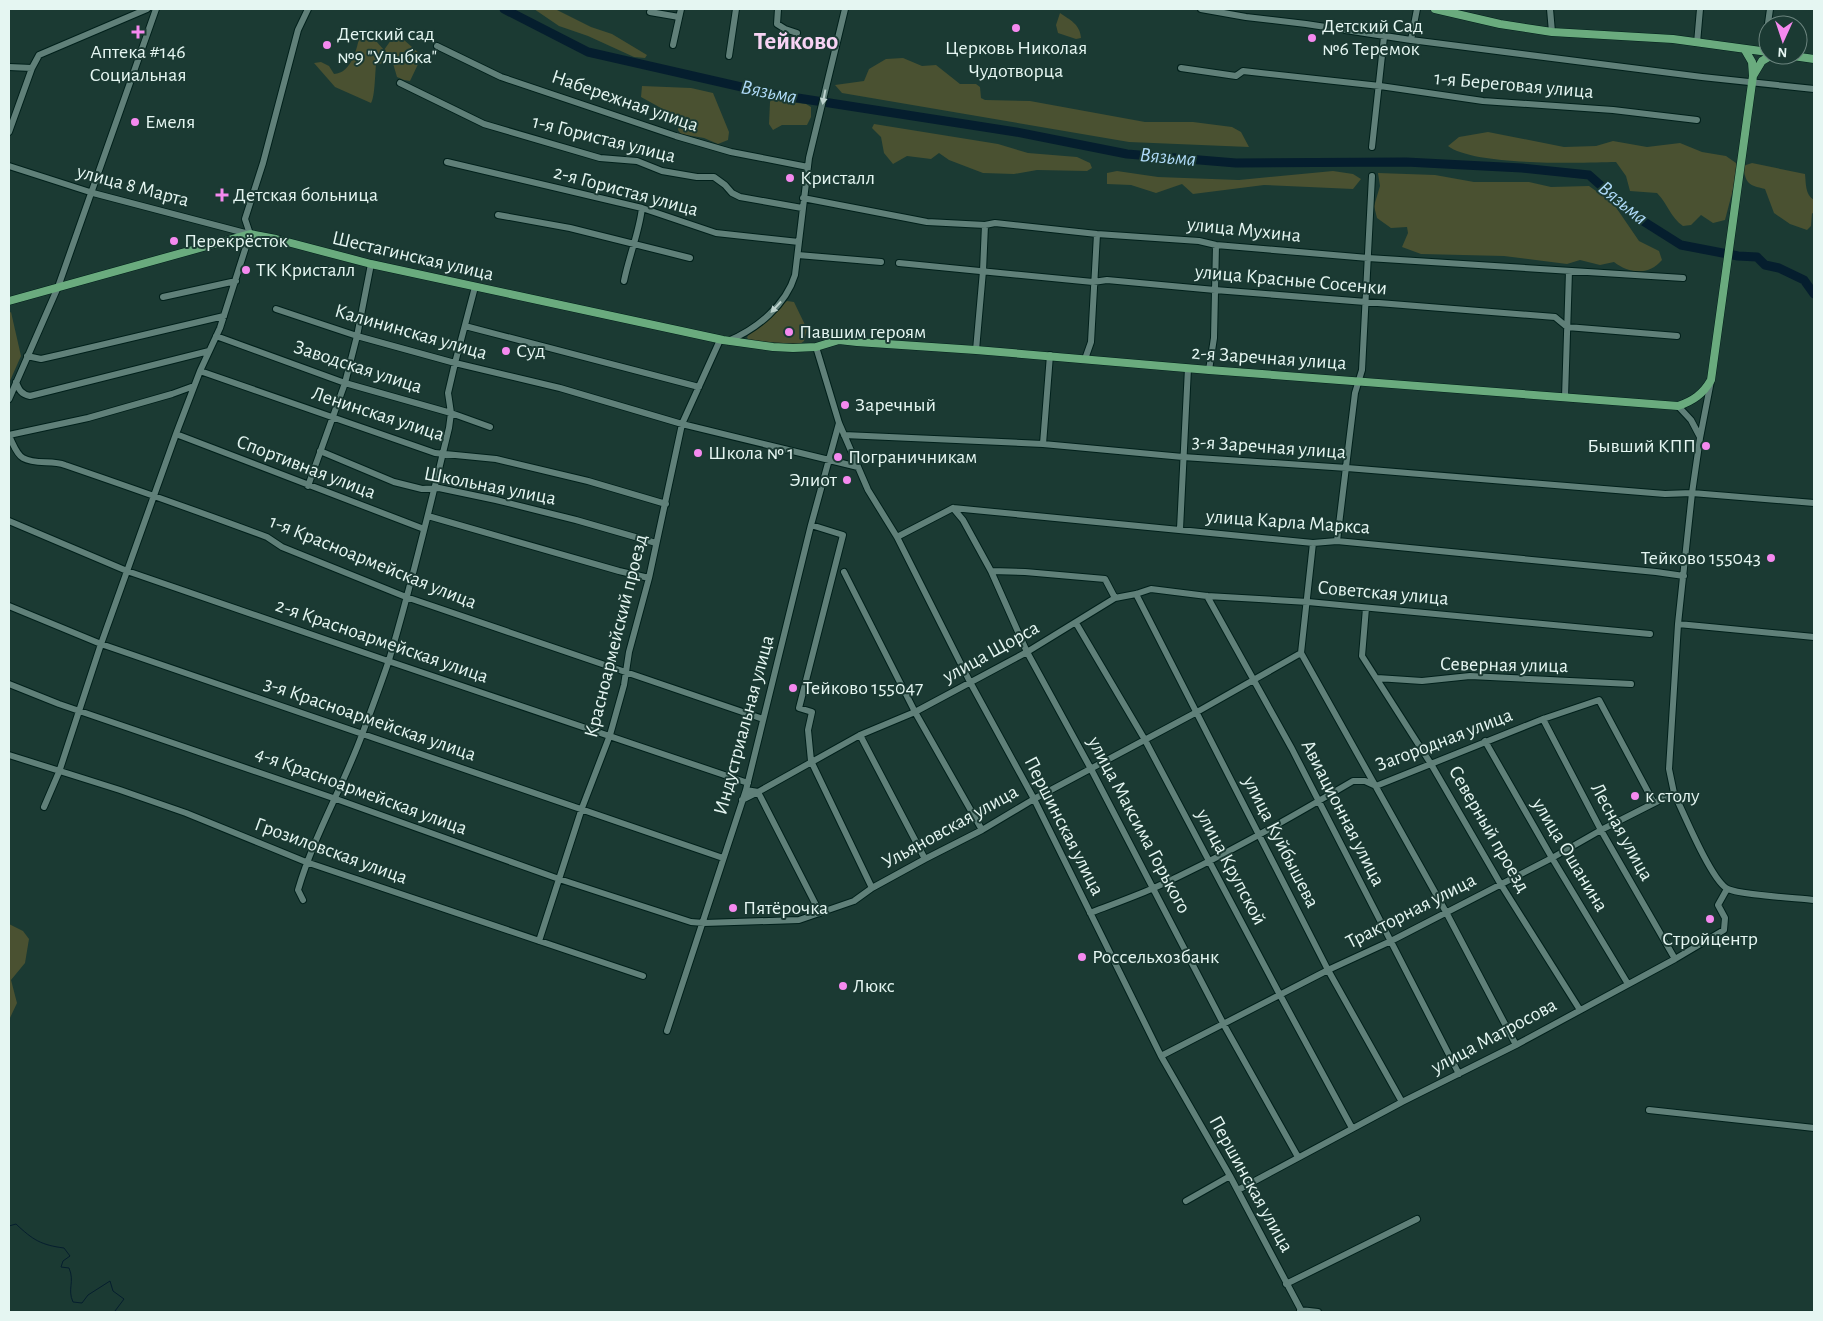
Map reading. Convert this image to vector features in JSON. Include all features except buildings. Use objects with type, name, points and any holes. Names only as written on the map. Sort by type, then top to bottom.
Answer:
[{"type":"main road","points":[[1439,9],[1500,24],[1552,32],[1673,39],[1758,51]]},
{"type":"main road","points":[[1678,406],[1688,403],[1704,392],[1711,380],[1753,79],[1752,62],[1746,50]]},
{"type":"main road","points":[[1753,79],[1760,65]]},
{"type":"main road","name":"Шестагинская улица","points":[[9,301],[250,234],[372,264],[724,341],[787,348],[816,347]]},
{"type":"main road","name":"2-я Заречная улица","points":[[816,347],[839,340],[1678,406]]},
{"type":"street","points":[[9,132],[32,68],[39,54],[147,9]]},
{"type":"street","points":[[9,398],[58,287],[93,193],[156,9]]},
{"type":"street","points":[[44,807],[59,772],[101,644],[176,434],[200,371],[224,316],[236,281],[250,234],[246,218],[268,145],[298,30],[308,9]]},
{"type":"street","points":[[673,44],[682,9]]},
{"type":"street","points":[[729,56],[736,9]]},
{"type":"street","points":[[778,9],[777,24],[797,33]]},
{"type":"street","points":[[724,341],[747,330],[771,313],[791,288],[798,255],[808,167],[845,9]]},
{"type":"street","points":[[1201,9],[1384,37],[1702,77],[1753,79],[1814,90]]},
{"type":"street","points":[[1411,40],[1417,9]]},
{"type":"street","points":[[1550,9],[1552,32]]},
{"type":"street","points":[[1697,43],[1700,9]]},
{"type":"street","points":[[650,12],[680,17]]},
{"type":"street","points":[[1372,147],[1384,37]]},
{"type":"street","name":"Набережная улица","points":[[437,46],[502,77],[676,136],[732,152],[808,167]]},
{"type":"street","points":[[9,67],[32,68]]},
{"type":"street","name":"1-я Береговая улица","points":[[1181,68],[1236,76],[1243,71],[1380,86],[1483,102],[1613,110],[1697,120]]},
{"type":"street","name":"1-я Гористая улица","points":[[400,83],[484,124],[600,158],[637,161],[662,171],[697,177],[714,177],[732,193],[740,196],[802,208]]},
{"type":"street","name":"2-я Гористая улица","points":[[446,162],[642,208],[716,233],[799,242]]},
{"type":"street","name":"улица 8 Марта","points":[[9,166],[93,193],[250,234]]},
{"type":"street","points":[[1337,541],[1355,394],[1362,370],[1372,176]]},
{"type":"street","name":"улица Мухина","points":[[803,198],[927,222],[985,225],[995,223],[1097,234],[1198,241],[1216,246],[1368,258],[1683,278]]},
{"type":"street","points":[[624,281],[640,223],[642,208]]},
{"type":"street","points":[[498,215],[570,228],[690,258]]},
{"type":"street","points":[[976,350],[985,225]]},
{"type":"street","points":[[1085,359],[1091,342],[1097,234]]},
{"type":"street","points":[[1209,370],[1214,338],[1216,246]]},
{"type":"street","points":[[798,255],[881,262]]},
{"type":"street","name":"улица Красные Сосенки","points":[[899,263],[1093,282],[1107,280],[1555,317],[1567,327],[1677,336]]},
{"type":"street","points":[[308,486],[345,383],[358,336],[372,264]]},
{"type":"street","points":[[1565,397],[1570,271]]},
{"type":"street","points":[[163,297],[236,281]]},
{"type":"street","points":[[303,900],[298,890],[306,862],[336,799],[388,662],[443,454],[451,413],[448,394],[454,363],[475,287]]},
{"type":"street","name":"Калининская улица","points":[[276,309],[358,336],[454,363],[560,388],[682,424],[858,467]]},
{"type":"street","points":[[28,356],[41,359],[224,316]]},
{"type":"street","points":[[465,326],[699,387]]},
{"type":"street","points":[[745,344],[744,338],[747,330]]},
{"type":"street","name":"Заводская улица","points":[[216,336],[345,383],[451,413],[490,427]]},
{"type":"street","name":"Красноармейский проезд","points":[[539,940],[582,808],[610,735],[624,685],[629,652],[666,504],[682,424],[699,387],[724,341]]},
{"type":"street","name":"Першинская улица","points":[[816,347],[844,435],[868,490],[897,537],[970,682],[1034,799],[1161,1056],[1238,1190],[1301,1311]]},
{"type":"street","points":[[16,381],[18,389],[23,394],[30,396],[209,351]]},
{"type":"street","points":[[1043,444],[1050,356]]},
{"type":"street","points":[[1180,529],[1188,368]]},
{"type":"street","name":"Ленинская улица","points":[[200,371],[435,453],[496,459],[529,466],[666,504]]},
{"type":"street","points":[[1711,380],[1692,493],[1678,624],[1668,769],[1674,793],[1715,877],[1727,889],[1748,894],[1814,900]]},
{"type":"street","points":[[9,436],[88,418],[194,386]]},
{"type":"street","points":[[1678,406],[1696,427],[1700,438]]},
{"type":"street","name":"Индустриальная улица","points":[[667,1031],[704,923],[748,783],[811,524],[840,423]]},
{"type":"street","name":"Спортивная улица","points":[[176,434],[424,529]]},
{"type":"street","name":"3-я Заречная улица","points":[[844,435],[1043,444],[1183,458],[1347,468],[1665,494],[1692,493],[1814,503]]},
{"type":"street","name":"1-я Красноармейская улица","points":[[9,436],[18,454],[24,458],[63,464],[102,479],[154,495],[267,537],[282,546],[406,597],[763,719]]},
{"type":"street","name":"Школьная улица","points":[[320,452],[394,482],[422,489],[434,488],[496,500],[656,543]]},
{"type":"street","points":[[897,537],[953,508]]},
{"type":"street","name":"улица Карла Маркса","points":[[953,508],[1314,543],[1337,541],[1684,576]]},
{"type":"street","name":"улица Максима Горького","points":[[953,508],[963,520],[991,571],[1028,652],[1224,1025],[1298,1157]]},
{"type":"street","points":[[428,516],[648,578]]},
{"type":"street","name":"2-я Красноармейская улица","points":[[9,520],[127,571],[388,662],[610,735],[748,783]]},
{"type":"street","points":[[811,524],[844,535],[799,708],[812,712],[808,730],[811,761],[872,888]]},
{"type":"street","points":[[1314,543],[1302,653],[1446,912],[1516,1045]]},
{"type":"street","points":[[991,571],[1025,572],[1105,580],[1115,598]]},
{"type":"street","points":[[844,572],[915,712],[982,830]]},
{"type":"street","name":"Советская улица","points":[[1115,598],[1151,589],[1207,596],[1308,602],[1650,634]]},
{"type":"street","name":"улица Куйбышева","points":[[1136,594],[1328,970],[1402,1102]]},
{"type":"street","name":"Авиационная улица","points":[[1207,596],[1255,680],[1319,801],[1459,1074]]},
{"type":"street","name":"улица Щорса","points":[[742,800],[860,735],[915,712],[1028,652],[1115,598]]},
{"type":"street","name":"3-я Красноармейская улица","points":[[9,606],[101,644],[724,858]]},
{"type":"street","name":"Северный проезд","points":[[1366,608],[1362,656],[1432,764],[1500,883],[1580,1010]]},
{"type":"street","name":"улица Крупской","points":[[1076,623],[1145,740],[1352,1128]]},
{"type":"street","points":[[1678,624],[1814,637]]},
{"type":"street","name":"Ульяновская улица","points":[[704,923],[799,920],[854,901],[872,888],[982,830],[1034,799],[1197,712],[1302,653]]},
{"type":"street","name":"Северная улица","points":[[1377,678],[1422,681],[1470,676],[1631,684]]},
{"type":"street","name":"4-я Красноармейская улица","points":[[9,684],[558,879],[691,922],[704,923]]},
{"type":"street","name":"Загородная улица","points":[[1090,913],[1153,888],[1210,860],[1353,781],[1365,781],[1376,786],[1485,741],[1599,700],[1654,803]]},
{"type":"street","name":"Лесная улица","points":[[1543,719],[1601,830],[1675,959]]},
{"type":"street","points":[[860,735],[925,859]]},
{"type":"street","name":"улица Ошанина","points":[[1485,741],[1552,858],[1628,984]]},
{"type":"street","name":"Грозиловская улица","points":[[9,755],[186,813],[306,862],[643,976]]},
{"type":"street","points":[[746,790],[758,792],[820,913]]},
{"type":"street","name":"Тракторная улица","points":[[1161,1056],[1328,970],[1391,941],[1674,793]]},
{"type":"street","name":"улица Матросова","points":[[1238,1190],[1352,1128],[1516,1045],[1675,959],[1724,930],[1725,918],[1718,905],[1727,889]]},
{"type":"street","points":[[1649,1110],[1814,1128]]},
{"type":"street","points":[[1186,1201],[1230,1176]]},
{"type":"street","points":[[1286,1284],[1417,1219]]},
{"type":"street","points":[[1301,1311],[1318,1312]]},
{"type":"green space","points":[[534,9],[555,9],[591,27],[612,34],[647,55],[645,58],[634,57],[588,36],[559,26]]},
{"type":"green space","points":[[1060,13],[1077,26],[1081,38],[1076,39],[1058,33],[1056,25]]},
{"type":"green space","points":[[396,33],[420,54],[420,60],[410,81],[397,77],[392,60],[376,65],[371,103],[335,87],[314,63],[321,62],[329,66],[334,74],[340,73],[353,59],[360,34],[376,41],[384,50]]},
{"type":"green space","points":[[903,58],[922,66],[936,65],[960,84],[976,84],[980,87],[981,98],[985,100],[1030,101],[1145,122],[1193,122],[1232,127],[1241,132],[1249,147],[1129,142],[842,93],[835,85],[864,81],[869,69],[886,59]]},
{"type":"green space","points":[[642,86],[691,88],[713,93],[729,132],[728,140],[718,144],[704,138],[681,134],[678,130],[679,118],[641,97]]},
{"type":"green space","points":[[771,100],[806,104],[811,107],[811,117],[807,125],[782,125],[773,130],[769,124]]},
{"type":"green space","points":[[874,124],[998,144],[1028,153],[1077,157],[1090,163],[1092,168],[1087,171],[1037,170],[1014,174],[983,173],[949,160],[939,153],[931,159],[907,156],[893,164],[884,153],[881,137],[872,128]]},
{"type":"green space","points":[[1488,132],[1564,147],[1596,146],[1613,141],[1647,147],[1680,143],[1702,152],[1726,156],[1736,163],[1737,174],[1725,220],[1713,223],[1701,215],[1691,225],[1683,226],[1675,219],[1657,193],[1630,191],[1626,176],[1616,162],[1554,163],[1503,160],[1480,157],[1448,146],[1459,137]]},
{"type":"green space","points":[[1752,163],[1805,174],[1807,192],[1814,200],[1814,214],[1812,213],[1811,226],[1807,230],[1790,224],[1774,213],[1765,189],[1749,183],[1745,177],[1743,166]]},
{"type":"green space","points":[[1117,171],[1158,177],[1239,180],[1333,171],[1353,174],[1361,179],[1353,189],[1264,185],[1193,194],[1182,184],[1156,193],[1131,185],[1107,184],[1107,173]]},
{"type":"green space","points":[[1378,173],[1435,175],[1474,182],[1529,182],[1551,187],[1589,186],[1613,203],[1639,241],[1659,251],[1662,260],[1651,269],[1639,272],[1626,269],[1614,262],[1600,265],[1580,260],[1567,264],[1504,256],[1421,254],[1402,247],[1408,233],[1407,227],[1391,228],[1377,218],[1374,206],[1380,186]]},
{"type":"green space","points":[[787,301],[794,302],[807,329],[804,341],[800,344],[751,341],[747,338],[749,332]]},
{"type":"green space","points":[[11,312],[21,356],[9,383],[9,313]]},
{"type":"green space","points":[[9,924],[23,931],[29,939],[25,963],[11,980],[17,1003],[9,1020]]},
{"type":"waterway","name":"Вязьма","points":[[504,9],[588,52],[772,94],[1016,132],[1127,154],[1236,163],[1406,162],[1522,168],[1589,175],[1635,216],[1681,245],[1738,256],[1757,257],[1765,265],[1779,268],[1804,280],[1814,294]]},
{"type":"waterway","points":[[9,1226],[16,1224],[38,1241],[64,1248],[70,1256],[63,1261],[61,1267],[69,1268],[71,1273],[71,1297],[73,1302],[82,1303],[88,1295],[110,1281],[113,1291],[124,1299],[115,1311],[119,1312]]},
{"type":"place","name":"Церковь Николая Чудотворца","points":[[1016,28]]},
{"type":"place","name":"Аптека #146 Социальная","points":[[138,32]]},
{"type":"place","name":"Детский Сад №6 Теремок","points":[[1312,38]]},
{"type":"place","name":"Детский сад №9 \"Улыбка\"","points":[[327,45]]},
{"type":"place","name":"Емеля","points":[[135,122]]},
{"type":"place","name":"Кристалл","points":[[790,178]]},
{"type":"place","name":"Детская больница","points":[[222,195]]},
{"type":"place","name":"Перекрёсток","points":[[174,241]]},
{"type":"place","name":"ТК Кристалл","points":[[246,270]]},
{"type":"place","name":"Павшим героям","points":[[789,332]]},
{"type":"place","name":"Суд","points":[[506,351]]},
{"type":"place","name":"Заречный","points":[[845,405]]},
{"type":"place","name":"Бывший КПП","points":[[1706,446]]},
{"type":"place","name":"Школа № 1","points":[[698,453]]},
{"type":"place","name":"Пограничникам","points":[[838,457]]},
{"type":"place","name":"Элиот","points":[[847,480]]},
{"type":"place","name":"Тейково 155043","points":[[1771,558]]},
{"type":"place","name":"Тейково 155047","points":[[793,688]]},
{"type":"place","name":"к столу","points":[[1635,796]]},
{"type":"place","name":"Пятёрочка","points":[[733,908]]},
{"type":"place","name":"Стройцентр","points":[[1710,919]]},
{"type":"place","name":"Россельхозбанк","points":[[1082,957]]},
{"type":"place","name":"Люкс","points":[[843,986]]},
{"type":"district","name":"Тейково","points":[[796,41]]}]
